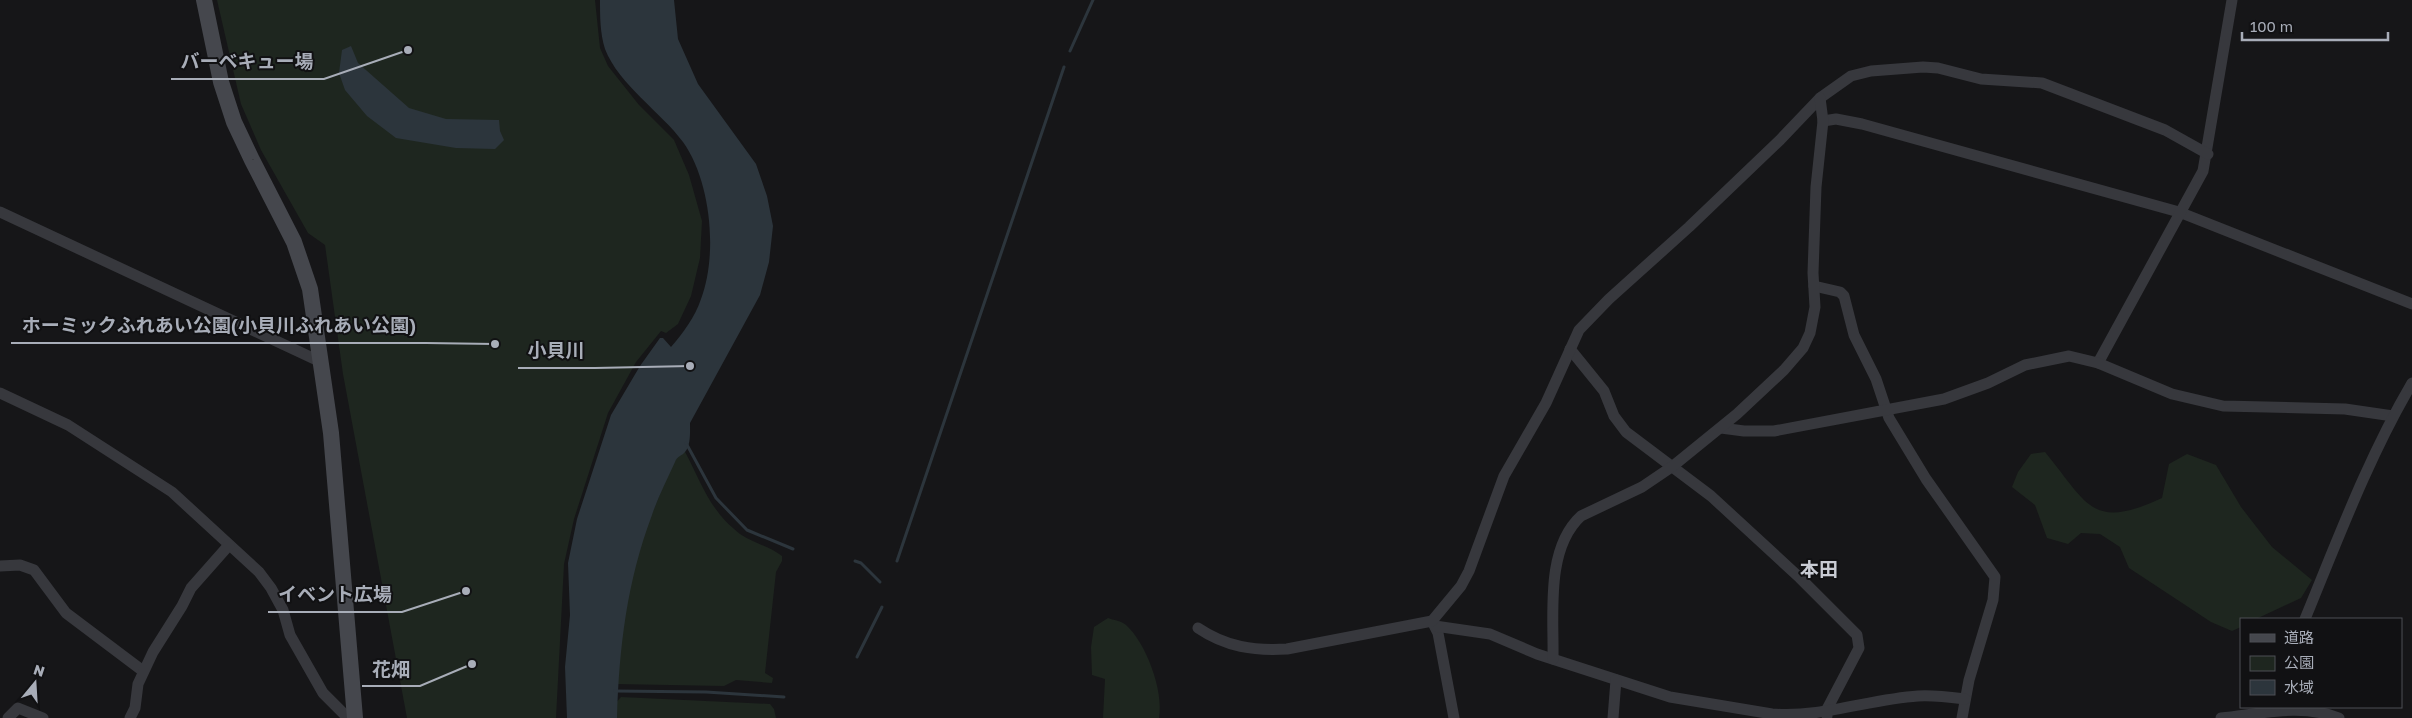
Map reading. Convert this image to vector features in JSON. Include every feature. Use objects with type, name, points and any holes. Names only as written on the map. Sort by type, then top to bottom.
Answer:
[{"type":"street","points":[[0,393],[68,425],[172,492],[259,572],[271,588],[283,610],[290,635],[323,693],[344,714],[355,717],[336,483],[310,289],[294,242],[234,122],[221,82],[204,0]]},
{"type":"street","points":[[2098,363],[2203,171],[2208,154],[2232,0]]},
{"type":"street","points":[[1454,718],[1434,624],[1469,572],[1504,476],[1546,403],[1570,349],[1586,322],[1690,227],[1780,140],[1820,98],[1852,76],[1871,71],[1894,68],[1938,68],[1981,79],[2034,82],[2076,94],[2166,130],[2208,154]]},
{"type":"street","points":[[1553,659],[1556,575],[1560,555],[1569,531],[1581,516],[1642,487],[1673,466],[1721,428],[1784,370],[1803,348],[1810,333],[1815,312],[1816,187],[1823,121],[1820,98]]},
{"type":"street","points":[[1823,121],[1836,120],[1862,124],[2179,212],[2412,304]]},
{"type":"street","points":[[0,212],[321,362]]},
{"type":"street","points":[[1814,286],[1840,292],[1844,296],[1854,335],[1870,364],[1887,411],[1907,449],[1995,577],[1993,600],[1965,699],[1962,718]]},
{"type":"street","points":[[1570,349],[1604,391],[1619,425],[1711,496],[1779,558],[1857,635],[1859,648],[1826,715]]},
{"type":"street","points":[[1721,428],[1744,431],[1774,431],[1887,411],[1956,396],[2025,365],[2069,356],[2098,363],[2172,394],[2223,406],[2345,409],[2392,416]]},
{"type":"street","points":[[2305,618],[2364,475],[2392,416],[2412,383]]},
{"type":"street","points":[[130,718],[143,671],[152,652],[182,606],[191,588],[229,545]]},
{"type":"street","points":[[0,566],[20,565],[34,570],[66,613],[143,671]]},
{"type":"street","points":[[1198,628],[1235,646],[1266,650],[1434,624],[1490,634],[1553,659],[1670,697],[1786,716],[1826,715],[1916,696],[1965,699]]},
{"type":"street","points":[[1613,718],[1616,680]]},
{"type":"street","points":[[8,718],[18,708],[43,718]]},
{"type":"street","points":[[2221,718],[2276,709],[2311,710],[2339,718]]},
{"type":"green space","points":[[217,0],[595,0],[600,48],[608,66],[639,105],[674,140],[689,175],[702,221],[700,258],[691,296],[678,324],[666,333],[661,331],[636,362],[608,413],[574,519],[564,564],[556,718],[407,718],[343,374],[325,245],[308,233],[261,150],[241,104]]},
{"type":"green space","points":[[684,450],[713,505],[729,525],[745,537],[782,556],[782,561],[776,572],[765,673],[773,678],[772,683],[736,680],[724,686],[615,684],[618,648],[634,558],[677,452]]},
{"type":"green space","points":[[2045,452],[2082,498],[2093,507],[2105,512],[2120,512],[2138,508],[2162,498],[2169,464],[2187,454],[2216,465],[2241,507],[2272,547],[2312,580],[2301,598],[2258,618],[2240,618],[2240,627],[2232,631],[2211,622],[2129,568],[2120,547],[2100,534],[2081,533],[2068,544],[2047,538],[2035,505],[2012,487],[2018,472],[2031,454]]},
{"type":"green space","points":[[1108,618],[1126,625],[1147,655],[1159,695],[1159,718],[1103,718],[1105,679],[1092,675],[1091,647],[1094,627]]},
{"type":"green space","points":[[621,697],[770,704],[774,709],[776,718],[614,718],[614,705]]},
{"type":"water","points":[[600,0],[674,0],[678,39],[698,84],[756,164],[767,196],[773,226],[769,262],[760,295],[690,423],[690,438],[687,449],[676,460],[657,502],[643,540],[630,590],[622,640],[617,718],[567,718],[565,667],[570,615],[568,563],[577,519],[611,415],[640,366],[660,338],[663,338],[671,347],[695,312],[706,281],[710,240],[709,218],[705,197],[693,158],[674,131],[630,86],[611,62],[602,37]]},
{"type":"water","points":[[351,46],[358,63],[409,108],[446,119],[499,120],[500,131],[504,140],[495,149],[456,148],[396,138],[367,116],[345,90],[339,73],[342,50]]},
{"type":"waterway","points":[[1070,51],[1093,0]]},
{"type":"waterway","points":[[897,561],[1064,67]]},
{"type":"waterway","points":[[686,443],[716,498],[747,530],[793,549]]},
{"type":"waterway","points":[[855,561],[861,563],[880,582]]},
{"type":"waterway","points":[[857,657],[882,607]]},
{"type":"waterway","points":[[615,691],[706,692],[784,697]]},
{"type":"place","name":"バーベキュー場","points":[[408,50]]},
{"type":"place","name":"ホーミックふれあい公園(小貝川ふれあい公園)","points":[[495,344]]},
{"type":"place","name":"小貝川","points":[[690,366]]},
{"type":"place","name":"イベント広場","points":[[466,591]]},
{"type":"place","name":"花畑","points":[[472,664]]},
{"type":"district","name":"本田","points":[[1819,569]]}]
